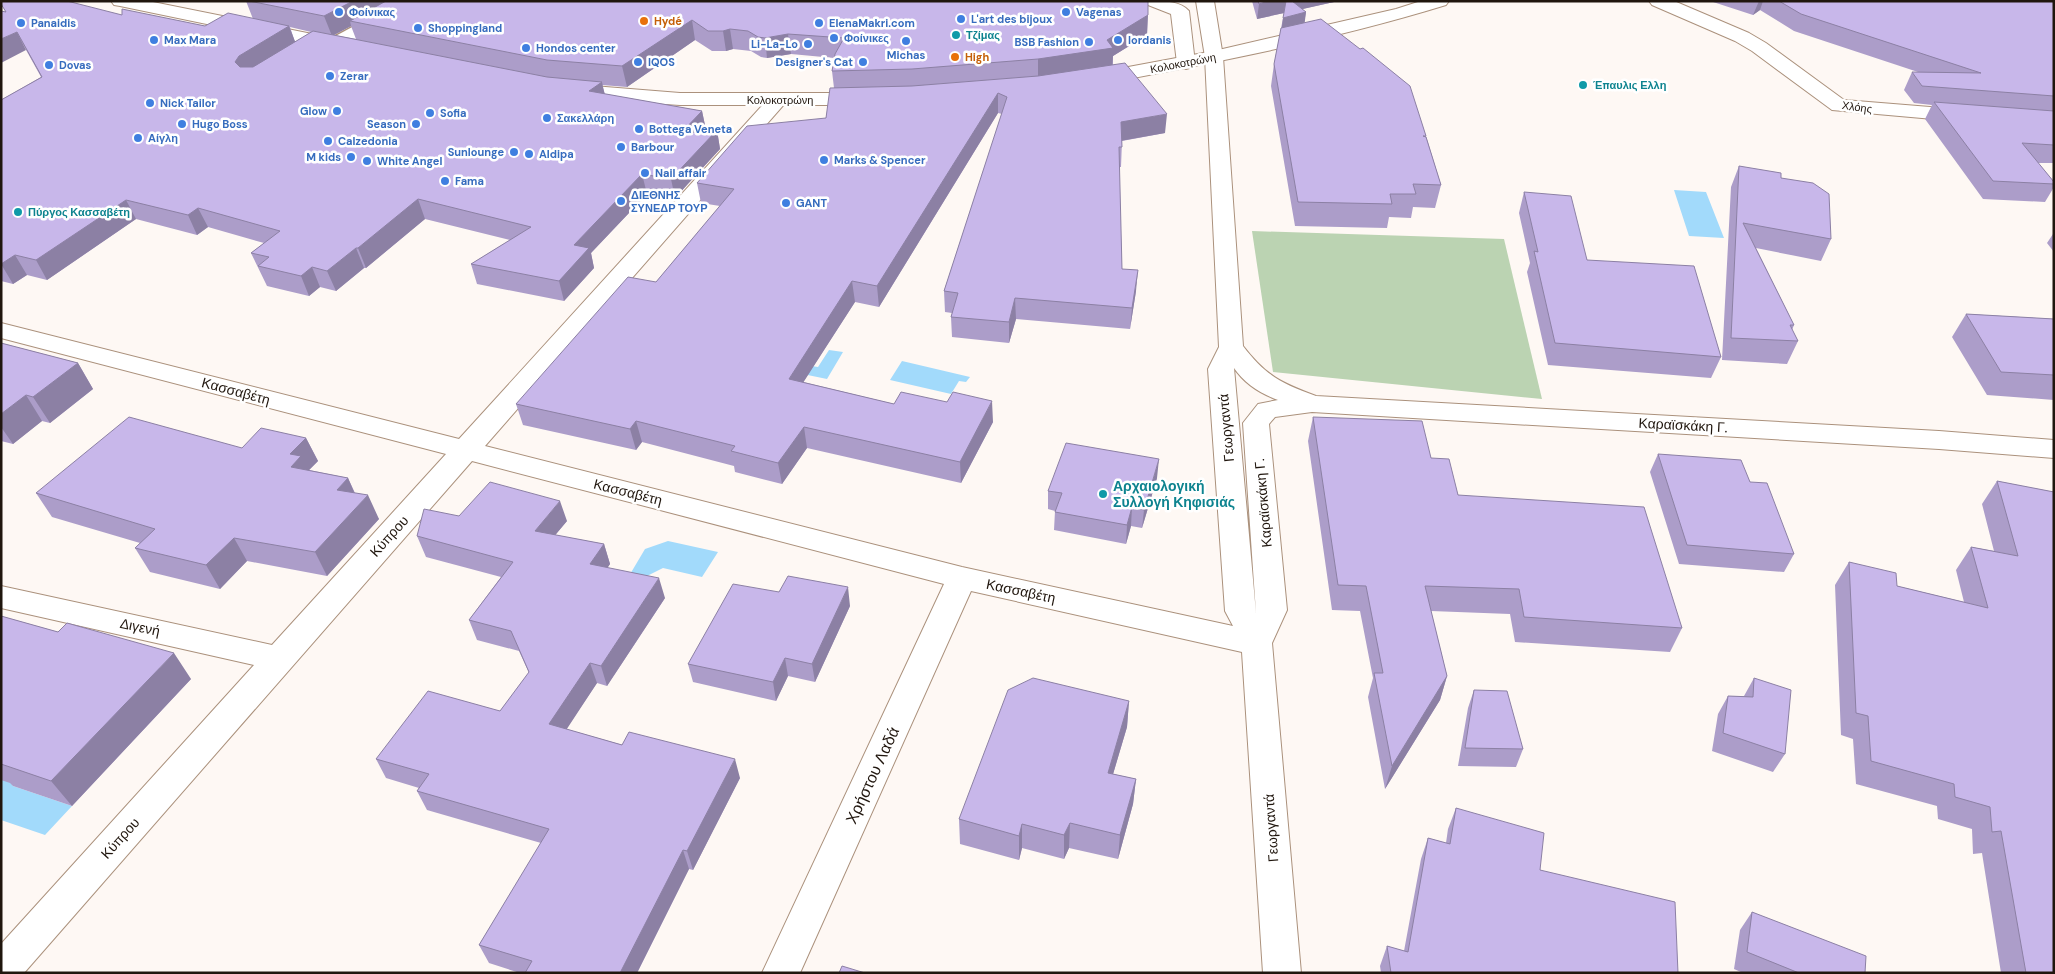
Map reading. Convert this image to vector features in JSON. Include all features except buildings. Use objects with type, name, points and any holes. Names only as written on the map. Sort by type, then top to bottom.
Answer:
[{"type":"street","points":[[120,1],[362,50]]},
{"type":"street","points":[[1154,1],[1180,11],[1186,63]]},
{"type":"street","name":"Γεωργαντά","points":[[1205,1],[1214,57],[1230,347],[1221,368],[1240,611],[1257,643],[1282,973]]},
{"type":"street","name":"Κολοκοτρώνη","points":[[1076,82],[1214,57],[1401,13],[1440,1]]},
{"type":"street","name":"Χλόης","points":[[1658,1],[1742,37],[1839,106],[1988,117]]},
{"type":"street","name":"Κολοκοτρώνη","points":[[552,88],[632,95],[777,101],[883,98]]},
{"type":"street","name":"Κύπρου","points":[[1,971],[777,101]]},
{"type":"street","name":"Κασσαβέτη","points":[[1,330],[962,578],[1257,643]]},
{"type":"street","name":"Καραϊσκάκη Γ.","points":[[1230,347],[1249,371],[1276,390],[1312,404]]},
{"type":"street","name":"Καραϊσκάκη Γ.","points":[[1257,643],[1272,610],[1256,423],[1267,410],[1312,404],[1919,439],[2054,449]]},
{"type":"street","name":"Χρήστου Λαδά","points":[[781,973],[962,578]]},
{"type":"street","name":"Διγενή","points":[[1,597],[279,659]]},
{"type":"lane","points":[[295,54],[325,43],[413,1]]},
{"type":"green space","points":[[1252,231],[1504,239],[1542,399],[1273,372]]},
{"type":"water","points":[[1674,190],[1706,192],[1724,238],[1689,236]]},
{"type":"water","points":[[829,350],[843,352],[827,379],[793,372],[799,364],[818,367]]},
{"type":"water","points":[[902,361],[970,377],[966,382],[959,381],[951,394],[890,380]]},
{"type":"water","points":[[668,541],[718,552],[702,577],[663,568],[643,578],[629,576],[645,549]]},
{"type":"water","points":[[1,769],[13,786],[72,806],[45,835],[1,820]]},
{"type":"place","name":"Φοίνικας","points":[[339,12]]},
{"type":"place","name":"Vagenas","points":[[1066,12]]},
{"type":"place","name":"L'art des bijoux","points":[[961,19]]},
{"type":"place","name":"Hydé","points":[[644,21]]},
{"type":"place","name":"Panaidis","points":[[21,23]]},
{"type":"place","name":"ElenaMakri.com","points":[[819,23]]},
{"type":"place","name":"Shoppingland","points":[[418,28]]},
{"type":"place","name":"Τζίμας","points":[[956,35]]},
{"type":"place","name":"Φοίνικες","points":[[834,38]]},
{"type":"place","name":"Max Mara","points":[[154,40]]},
{"type":"place","name":"Iordanis","points":[[1118,40]]},
{"type":"place","name":"Michas","points":[[906,41]]},
{"type":"place","name":"BSB Fashion","points":[[1089,42]]},
{"type":"place","name":"Li-La-Lo","points":[[808,44]]},
{"type":"place","name":"Hondos center","points":[[526,48]]},
{"type":"place","name":"High","points":[[955,57]]},
{"type":"place","name":"IQOS","points":[[638,62]]},
{"type":"place","name":"Designer's Cat","points":[[863,62]]},
{"type":"place","name":"Dovas","points":[[49,65]]},
{"type":"place","name":"Zerar","points":[[330,76]]},
{"type":"place","name":"Έπαυλις Ελλη","points":[[1583,85]]},
{"type":"place","name":"Nick Tailor","points":[[150,103]]},
{"type":"place","name":"Glow","points":[[337,111]]},
{"type":"place","name":"Sofia","points":[[430,113]]},
{"type":"place","name":"Σακελλάρη","points":[[547,118]]},
{"type":"place","name":"Hugo Boss","points":[[182,124]]},
{"type":"place","name":"Season","points":[[416,124]]},
{"type":"place","name":"Bottega Veneta","points":[[639,129]]},
{"type":"place","name":"Αίγλη","points":[[138,138]]},
{"type":"place","name":"Calzedonia","points":[[328,141]]},
{"type":"place","name":"Barbour","points":[[621,147]]},
{"type":"place","name":"Sunlounge","points":[[514,152]]},
{"type":"place","name":"Aldipa","points":[[529,154]]},
{"type":"place","name":"M kids","points":[[351,157]]},
{"type":"place","name":"Marks & Spencer","points":[[824,160]]},
{"type":"place","name":"White Angel","points":[[367,161]]},
{"type":"place","name":"Nail affair","points":[[645,173]]},
{"type":"place","name":"Fama","points":[[445,181]]},
{"type":"place","name":"ΔΙΕΘΝΗΣ ΣΥΝΕΔΡ ΤΟΥΡ","points":[[621,201]]},
{"type":"place","name":"GANT","points":[[786,203]]},
{"type":"place","name":"Πύργος Κασσαβέτη","points":[[18,212]]},
{"type":"place","name":"Αρχαιολογική Συλλογή Κηφισιάς","points":[[1103,494]]}]
